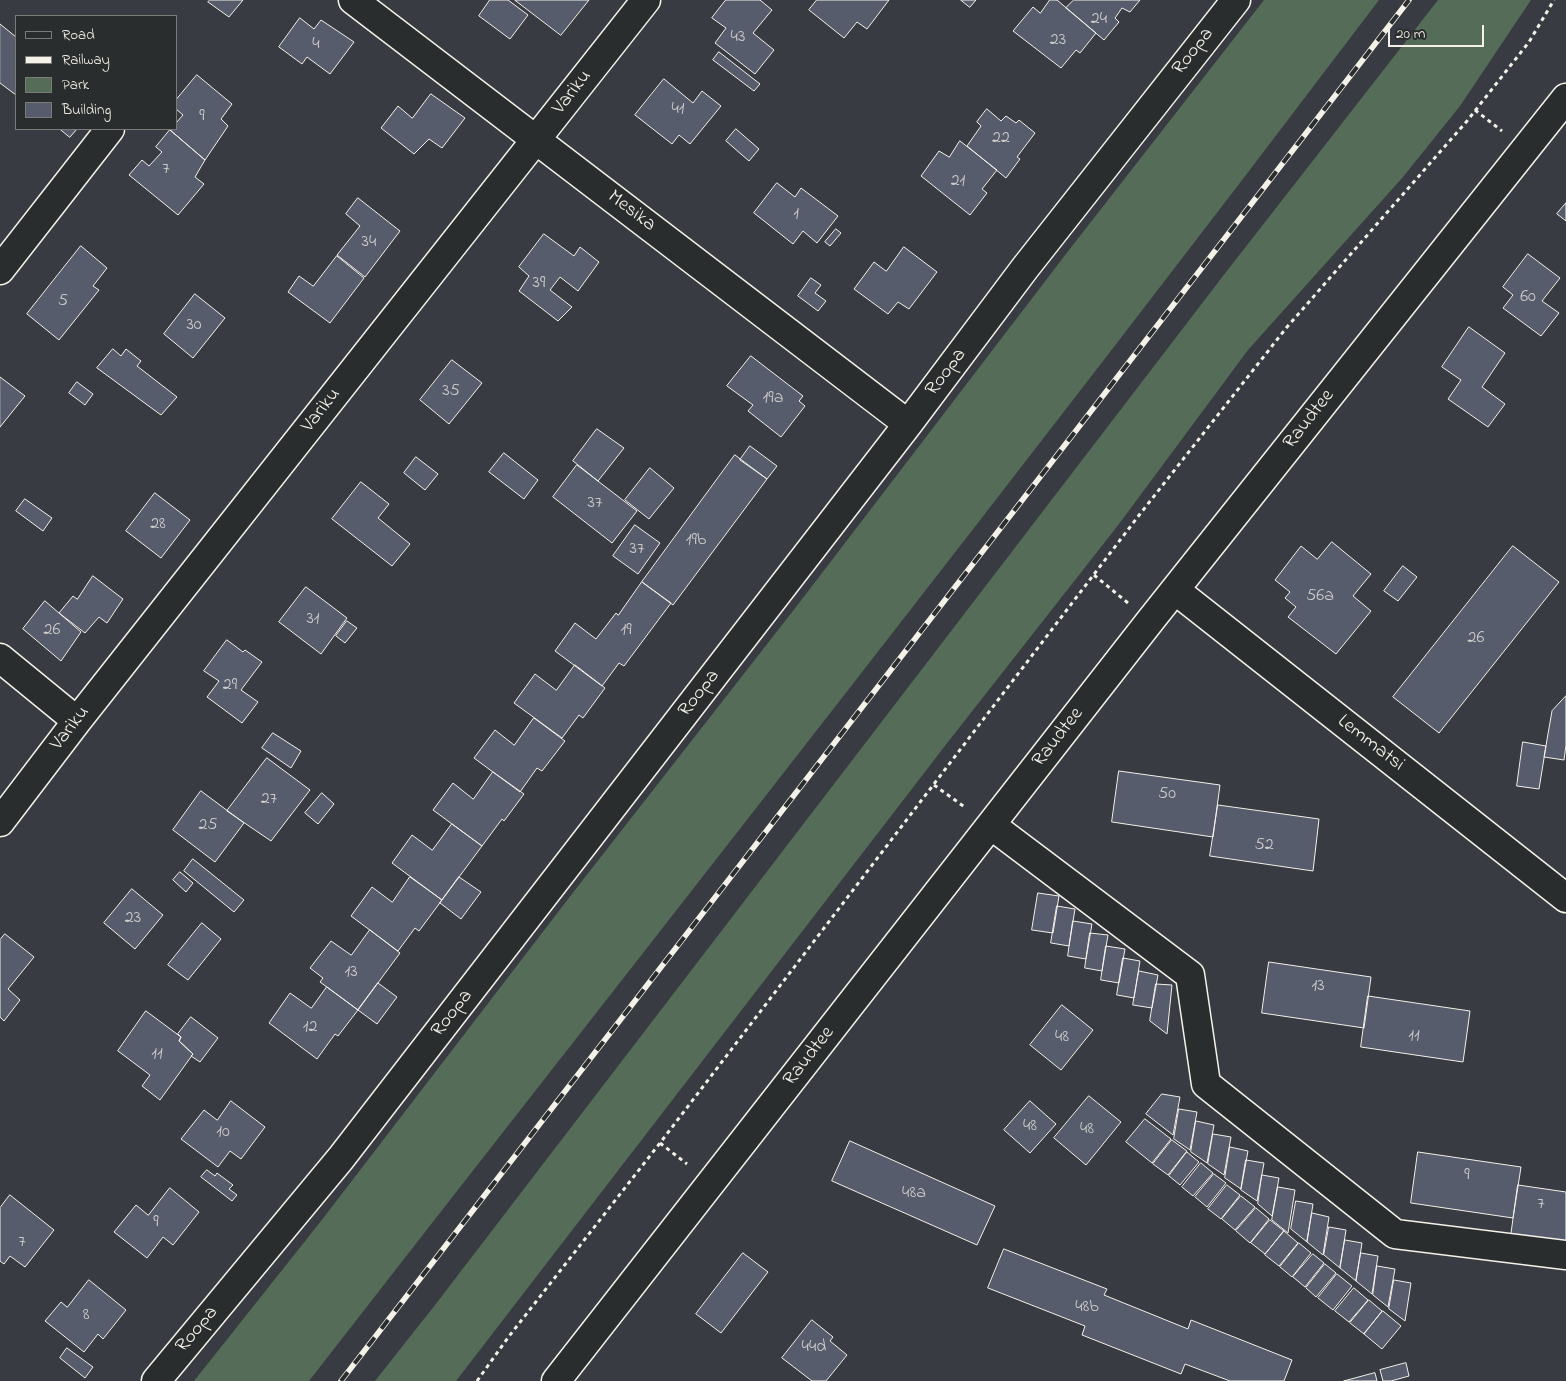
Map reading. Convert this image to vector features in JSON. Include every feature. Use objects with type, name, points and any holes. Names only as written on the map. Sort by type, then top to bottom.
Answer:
[{"type":"street","name":"Mesika","points":[[353,0],[908,424]]},
{"type":"street","name":"Variku","points":[[0,822],[77,721],[646,0]]},
{"type":"street","name":"Roopa","points":[[156,1381],[341,1158],[908,424],[1025,268],[1236,0]]},
{"type":"street","name":"Raudtee","points":[[556,1381],[1150,621],[1561,114]]},
{"type":"street","points":[[0,270],[109,130]]},
{"type":"street","name":"Lemmatsi","points":[[1175,590],[1566,898]]},
{"type":"street","points":[[0,658],[77,721]]},
{"type":"street","points":[[991,825],[1190,975],[1206,1084],[1394,1234],[1566,1255]]},
{"type":"path","points":[[477,1381],[510,1335],[660,1143],[1094,574],[1288,328],[1467,121],[1529,42],[1554,0]]},
{"type":"path","points":[[1094,574],[1150,621]]},
{"type":"path","points":[[934,785],[991,825]]},
{"type":"green space","points":[[1264,0],[1379,0],[981,520],[309,1381],[194,1381],[321,1221],[575,890],[796,607],[1069,250]]},
{"type":"green space","points":[[1438,0],[1531,0],[1460,106],[1403,177],[1248,350],[1119,524],[948,742],[456,1381],[375,1381],[1223,276]]},
{"type":"building","points":[[210,0],[243,0],[229,17],[208,2]]},
{"type":"building","points":[[490,0],[508,0],[528,15],[510,39],[479,16]]},
{"type":"building","points":[[515,0],[589,0],[561,35]]},
{"type":"building","points":[[726,0],[760,0],[772,10],[753,33],[774,50],[755,74],[715,43],[726,28],[712,18]]},
{"type":"building","points":[[817,0],[889,0],[867,29],[857,22],[844,38],[809,10]]},
{"type":"building","points":[[961,0],[976,0],[970,7]]},
{"type":"building","points":[[1050,0],[1057,0],[1096,33],[1080,53],[1076,50],[1061,68],[1013,31],[1033,7],[1040,13]]},
{"type":"building","points":[[1074,0],[1140,0],[1130,12],[1122,8],[1115,18],[1119,22],[1104,40],[1066,8]]},
{"type":"building","points":[[300,18],[314,29],[321,20],[354,42],[330,74],[307,57],[302,64],[279,47]]},
{"type":"building","points":[[0,24],[15,36],[15,94],[0,83]]},
{"type":"building","points":[[719,52],[760,84],[754,91],[713,60]]},
{"type":"building","points":[[197,75],[232,104],[221,119],[228,126],[205,160],[170,130],[178,130],[178,121],[183,115],[178,111],[178,98]]},
{"type":"building","points":[[664,79],[693,103],[702,91],[721,106],[690,144],[679,135],[672,144],[635,115]]},
{"type":"building","points":[[431,94],[465,118],[442,148],[429,139],[414,154],[381,128],[398,106],[412,118]]},
{"type":"building","points":[[987,109],[1001,121],[1006,116],[1016,123],[1019,120],[1035,133],[1017,157],[1020,159],[1006,178],[967,146],[981,126],[977,122]]},
{"type":"building","points":[[736,129],[759,149],[749,161],[726,141]]},
{"type":"building","points":[[61,130],[76,130],[70,137]]},
{"type":"building","points":[[170,130],[205,160],[195,177],[204,184],[178,215],[129,175],[142,160],[149,166],[162,152],[156,147]]},
{"type":"building","points":[[960,141],[997,170],[982,189],[987,193],[970,215],[921,176],[939,151],[949,157]]},
{"type":"building","points":[[777,183],[795,197],[801,188],[838,216],[817,243],[803,231],[793,244],[754,213]]},
{"type":"building","points":[[358,198],[400,231],[365,277],[337,255],[360,226],[346,214]]},
{"type":"building","points":[[1566,203],[1566,221],[1557,214]]},
{"type":"building","points":[[836,229],[841,233],[830,246],[825,242]]},
{"type":"building","points":[[544,234],[574,256],[580,247],[599,262],[578,291],[560,277],[550,290],[572,307],[558,321],[519,291],[529,276],[519,267]]},
{"type":"building","points":[[81,246],[107,268],[93,286],[99,290],[59,340],[27,314]]},
{"type":"building","points":[[904,247],[937,272],[909,309],[898,302],[888,314],[854,289],[874,262],[886,271]]},
{"type":"building","points":[[1528,254],[1560,278],[1542,301],[1559,313],[1541,336],[1503,308],[1513,295],[1503,287]]},
{"type":"building","points":[[337,256],[364,278],[330,323],[288,292],[299,276],[313,286]]},
{"type":"building","points":[[811,278],[821,285],[815,293],[826,301],[818,311],[798,296]]},
{"type":"building","points":[[195,294],[225,318],[193,358],[164,334]]},
{"type":"building","points":[[1469,327],[1505,353],[1482,387],[1505,404],[1488,427],[1448,399],[1461,380],[1442,367]]},
{"type":"building","points":[[113,349],[121,356],[126,349],[141,361],[137,366],[177,397],[161,415],[97,368]]},
{"type":"building","points":[[751,356],[803,396],[799,401],[805,406],[781,437],[748,411],[753,405],[727,386]]},
{"type":"building","points":[[452,360],[482,383],[449,424],[420,400]]},
{"type":"building","points":[[0,377],[25,396],[0,427]]},
{"type":"building","points":[[77,382],[93,394],[85,405],[69,393]]},
{"type":"building","points":[[597,429],[624,448],[598,481],[573,461]]},
{"type":"building","points":[[750,446],[777,466],[767,479],[740,460]]},
{"type":"building","points":[[504,453],[538,480],[524,499],[489,472]]},
{"type":"building","points":[[735,455],[767,479],[673,605],[642,582]]},
{"type":"building","points":[[416,457],[438,474],[425,490],[404,473]]},
{"type":"building","points":[[577,465],[637,511],[612,543],[553,497]]},
{"type":"building","points":[[650,468],[674,488],[649,519],[625,500]]},
{"type":"building","points":[[361,482],[389,504],[378,518],[410,544],[392,566],[332,519]]},
{"type":"building","points":[[155,493],[190,520],[161,558],[126,531]]},
{"type":"building","points":[[25,499],[52,518],[43,531],[16,511]]},
{"type":"building","points":[[635,525],[660,543],[638,574],[613,556]]},
{"type":"building","points":[[1332,542],[1371,574],[1353,596],[1371,611],[1336,654],[1288,617],[1296,607],[1285,598],[1290,592],[1275,580],[1301,546],[1317,559]]},
{"type":"building","points":[[1513,546],[1559,582],[1439,733],[1393,697]]},
{"type":"building","points":[[1403,566],[1417,577],[1398,601],[1384,591]]},
{"type":"building","points":[[93,576],[123,599],[107,623],[99,617],[85,633],[59,613],[73,596],[77,599]]},
{"type":"building","points":[[642,582],[671,603],[624,666],[619,663],[602,686],[555,651],[575,623],[596,639],[616,613],[618,615]]},
{"type":"building","points":[[306,587],[347,618],[321,654],[279,622]]},
{"type":"building","points":[[45,601],[81,632],[61,661],[23,629]]},
{"type":"building","points":[[347,621],[357,628],[345,643],[336,636]]},
{"type":"building","points":[[227,640],[243,652],[245,650],[262,662],[241,690],[258,702],[242,723],[207,697],[219,681],[204,671]]},
{"type":"building","points":[[575,665],[605,688],[583,718],[579,715],[562,738],[514,703],[535,674],[556,690]]},
{"type":"building","points":[[1566,696],[1566,745],[1564,760],[1544,757],[1552,711]]},
{"type":"building","points":[[534,718],[565,741],[542,771],[537,768],[520,792],[474,758],[495,730],[514,745]]},
{"type":"building","points":[[273,733],[301,751],[291,768],[262,748]]},
{"type":"building","points":[[1523,742],[1546,746],[1539,789],[1517,786]]},
{"type":"building","points":[[267,758],[310,790],[271,841],[227,811]]},
{"type":"building","points":[[1119,771],[1220,785],[1213,837],[1112,822]]},
{"type":"building","points":[[493,772],[524,794],[482,846],[433,810],[453,783],[473,799]]},
{"type":"building","points":[[201,791],[244,823],[215,862],[173,830]]},
{"type":"building","points":[[322,793],[334,804],[318,824],[305,813]]},
{"type":"building","points":[[1218,805],[1319,819],[1313,871],[1210,856]]},
{"type":"building","points":[[452,824],[482,846],[442,900],[392,863],[412,835],[432,850]]},
{"type":"building","points":[[193,859],[244,900],[234,912],[184,871]]},
{"type":"building","points":[[180,872],[193,883],[186,892],[173,880]]},
{"type":"building","points":[[410,877],[442,900],[419,931],[415,928],[398,951],[351,916],[372,887],[392,902]]},
{"type":"building","points":[[459,877],[481,892],[461,919],[440,903]]},
{"type":"building","points":[[132,889],[163,915],[135,949],[104,923]]},
{"type":"building","points":[[1038,893],[1059,896],[1053,933],[1032,930]]},
{"type":"building","points":[[1057,906],[1075,909],[1069,946],[1051,943]]},
{"type":"building","points":[[1073,921],[1092,924],[1086,959],[1068,956]]},
{"type":"building","points":[[202,923],[221,939],[188,980],[168,965]]},
{"type":"building","points":[[370,930],[400,953],[358,1010],[320,982],[323,978],[310,968],[331,941],[351,955]]},
{"type":"building","points":[[1090,933],[1108,935],[1102,971],[1085,968]]},
{"type":"building","points":[[5,934],[34,957],[8,989],[20,1000],[4,1021],[0,1017],[0,940]]},
{"type":"building","points":[[1106,946],[1125,949],[1119,983],[1101,980]]},
{"type":"building","points":[[1123,958],[1140,961],[1134,998],[1117,995]]},
{"type":"building","points":[[1269,962],[1371,977],[1364,1028],[1262,1013]]},
{"type":"building","points":[[1139,971],[1158,975],[1152,1008],[1133,1005]]},
{"type":"building","points":[[378,983],[397,997],[377,1024],[358,1010]]},
{"type":"building","points":[[1156,984],[1172,985],[1167,1034],[1150,1021]]},
{"type":"building","points":[[327,987],[358,1010],[338,1036],[335,1034],[317,1059],[269,1023],[290,993],[311,1008]]},
{"type":"building","points":[[1368,996],[1470,1011],[1463,1062],[1361,1047]]},
{"type":"building","points":[[1062,1005],[1093,1030],[1061,1070],[1030,1045]]},
{"type":"building","points":[[146,1011],[181,1037],[179,1041],[193,1054],[160,1100],[142,1086],[150,1075],[118,1051]]},
{"type":"building","points":[[191,1017],[218,1038],[200,1062],[191,1056],[193,1054],[179,1041],[181,1037],[178,1034]]},
{"type":"building","points":[[1162,1094],[1180,1097],[1173,1135],[1146,1114]]},
{"type":"building","points":[[1089,1096],[1121,1122],[1086,1165],[1054,1138]]},
{"type":"building","points":[[231,1101],[265,1127],[241,1159],[230,1151],[218,1167],[181,1139],[204,1110],[217,1120]]},
{"type":"building","points":[[1030,1101],[1056,1124],[1030,1153],[1004,1130]]},
{"type":"building","points":[[1179,1109],[1197,1112],[1190,1150],[1174,1139]]},
{"type":"building","points":[[1145,1119],[1171,1139],[1152,1163],[1126,1142]]},
{"type":"building","points":[[1196,1121],[1214,1125],[1207,1163],[1191,1152]]},
{"type":"building","points":[[1213,1134],[1231,1137],[1224,1175],[1208,1164]]},
{"type":"building","points":[[1172,1140],[1187,1151],[1168,1175],[1153,1164]]},
{"type":"building","points":[[850,1141],[995,1206],[977,1245],[832,1181]]},
{"type":"building","points":[[1230,1147],[1248,1151],[1241,1189],[1225,1178]]},
{"type":"building","points":[[1187,1152],[1199,1162],[1180,1185],[1169,1176]]},
{"type":"building","points":[[1418,1152],[1521,1167],[1513,1218],[1411,1203]]},
{"type":"building","points":[[1246,1160],[1264,1163],[1257,1201],[1241,1190]]},
{"type":"building","points":[[1201,1163],[1213,1173],[1193,1196],[1182,1187]]},
{"type":"building","points":[[207,1170],[215,1176],[217,1173],[233,1185],[229,1189],[237,1195],[232,1201],[201,1177]]},
{"type":"building","points":[[1214,1174],[1226,1183],[1207,1207],[1195,1197]]},
{"type":"building","points":[[1262,1175],[1279,1178],[1272,1216],[1258,1204]]},
{"type":"building","points":[[1227,1185],[1240,1195],[1221,1219],[1208,1209]]},
{"type":"building","points":[[1518,1185],[1566,1192],[1566,1244],[1511,1236]]},
{"type":"building","points":[[1278,1187],[1295,1190],[1288,1233],[1272,1220]]},
{"type":"building","points":[[170,1188],[199,1212],[173,1245],[163,1237],[147,1258],[114,1232],[136,1205],[148,1215]]},
{"type":"building","points":[[10,1195],[54,1230],[25,1267],[10,1256],[4,1264],[0,1261],[0,1208]]},
{"type":"building","points":[[1241,1196],[1255,1207],[1235,1230],[1222,1219]]},
{"type":"building","points":[[1296,1201],[1313,1204],[1307,1242],[1291,1229]]},
{"type":"building","points":[[1256,1208],[1269,1219],[1250,1243],[1236,1231]]},
{"type":"building","points":[[1312,1213],[1329,1217],[1323,1255],[1307,1242]]},
{"type":"building","points":[[1270,1220],[1284,1231],[1265,1254],[1251,1243]]},
{"type":"building","points":[[1329,1227],[1346,1230],[1340,1268],[1324,1255]]},
{"type":"building","points":[[1284,1231],[1298,1243],[1279,1266],[1265,1255]]},
{"type":"building","points":[[1345,1240],[1362,1243],[1356,1281],[1340,1268]]},
{"type":"building","points":[[1299,1243],[1311,1253],[1292,1277],[1280,1267]]},
{"type":"building","points":[[1004,1249],[1107,1289],[1104,1295],[1188,1329],[1191,1320],[1292,1360],[1284,1381],[1230,1381],[1185,1364],[1181,1374],[1082,1335],[1085,1326],[988,1288]]},
{"type":"building","points":[[743,1253],[768,1272],[721,1333],[696,1314]]},
{"type":"building","points":[[1361,1253],[1378,1256],[1372,1294],[1356,1281]]},
{"type":"building","points":[[1313,1254],[1324,1263],[1305,1287],[1293,1277]]},
{"type":"building","points":[[1325,1264],[1336,1273],[1316,1297],[1306,1288]]},
{"type":"building","points":[[1377,1266],[1395,1269],[1388,1307],[1373,1295]]},
{"type":"building","points":[[1337,1274],[1352,1286],[1333,1310],[1318,1298]]},
{"type":"building","points":[[89,1280],[126,1310],[103,1339],[98,1334],[84,1352],[45,1321],[61,1302],[67,1307]]},
{"type":"building","points":[[1394,1280],[1411,1283],[1405,1321],[1389,1309]]},
{"type":"building","points":[[1354,1288],[1368,1300],[1349,1322],[1335,1311]]},
{"type":"building","points":[[1369,1300],[1382,1311],[1364,1334],[1350,1323]]},
{"type":"building","points":[[1383,1311],[1401,1326],[1382,1349],[1364,1334]]},
{"type":"building","points":[[812,1320],[833,1337],[830,1341],[847,1355],[826,1381],[812,1381],[782,1358]]},
{"type":"building","points":[[67,1348],[93,1367],[85,1378],[60,1358]]},
{"type":"building","points":[[1406,1363],[1409,1376],[1391,1381],[1383,1381],[1380,1370]]},
{"type":"building","points":[[1375,1373],[1377,1381],[1344,1381]]},
{"type":"railway","points":[[341,1381],[1409,0]]}]
